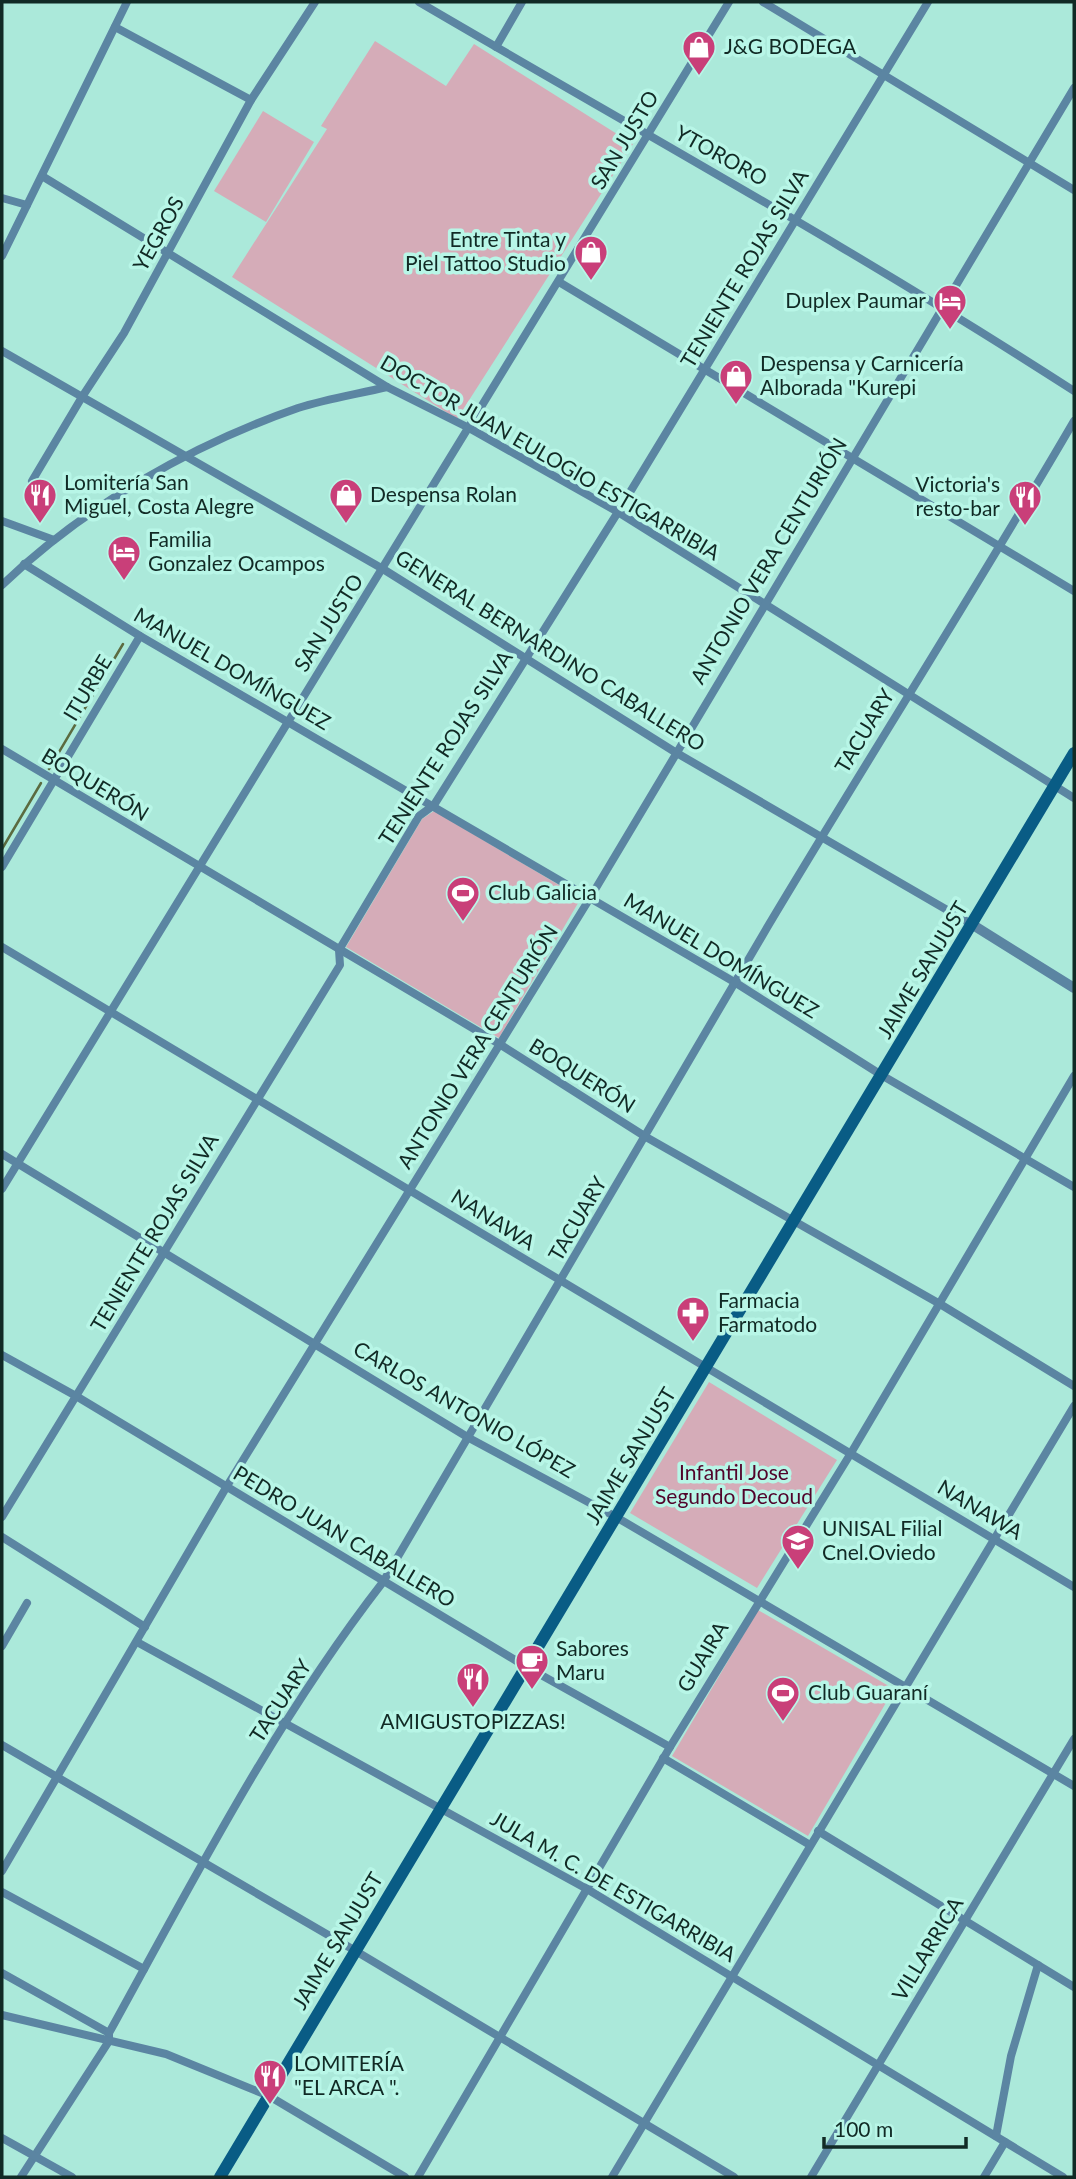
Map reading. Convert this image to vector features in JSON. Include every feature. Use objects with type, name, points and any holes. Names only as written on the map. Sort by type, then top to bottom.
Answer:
[{"type":"main road","name":"JAIME SANJUST","points":[[220,2177],[525,1666],[883,1076],[1074,753]]},
{"type":"street","points":[[2,256],[127,2]]},
{"type":"street","name":"YEGROS","points":[[32,481],[124,333],[251,100],[315,2]]},
{"type":"street","name":"YTORORO","points":[[419,2],[796,218],[943,307],[1074,391]]},
{"type":"street","points":[[496,47],[522,2]]},
{"type":"street","name":"SAN JUSTO","points":[[2,1189],[729,2]]},
{"type":"street","points":[[763,2],[885,73],[1074,190]]},
{"type":"street","name":"TENIENTE ROJAS SILVA","points":[[2,1517],[340,965],[340,950],[419,816],[434,806],[618,512],[928,2]]},
{"type":"street","points":[[115,27],[251,100]]},
{"type":"street","name":"ANTONIO VERA CENTURIÓN","points":[[2,1871],[227,1486],[501,1045],[1074,88]]},
{"type":"street","name":"DOCTOR JUAN EULOGIO ESTIGARRIBIA","points":[[42,176],[387,387],[469,428],[618,512],[1074,798]]},
{"type":"street","points":[[2,198],[27,205]]},
{"type":"street","points":[[559,282],[1074,590]]},
{"type":"street","name":"GENERAL BERNARDINO CABALLERO","points":[[2,351],[383,569],[675,752],[972,925],[1074,988]]},
{"type":"street","points":[[2,585],[54,540],[187,455],[301,407],[387,387]]},
{"type":"street","name":"TACUARY","points":[[21,2177],[109,2037],[200,1863],[286,1724],[354,1620],[383,1582],[908,693],[1001,546],[1074,421]]},
{"type":"street","points":[[2,522],[54,540]]},
{"type":"street","name":"MANUEL DOMÍNGUEZ","points":[[24,564],[140,636],[736,983],[883,1076],[1074,1187]]},
{"type":"street","name":"ITURBE","points":[[2,867],[140,636]]},
{"type":"street","name":"BOQUERÓN","points":[[2,749],[501,1045],[646,1137],[940,1304],[1074,1386]]},
{"type":"street","name":"NANAWA","points":[[2,947],[1074,1587]]},
{"type":"street","name":"GUAIRA","points":[[418,2177],[670,1746],[757,1600],[851,1453],[1074,1076]]},
{"type":"street","name":"CARLOS ANTONIO LÓPEZ","points":[[2,1154],[469,1437],[616,1517],[1074,1786]]},
{"type":"street","name":"PEDRO JUAN CABALLERO","points":[[2,1354],[525,1666],[670,1746]]},
{"type":"street","points":[[611,2177],[1074,1406]]},
{"type":"street","points":[[2,1537],[145,1627]]},
{"type":"street","points":[[2,1646],[27,1603]]},
{"type":"street","name":"JULA M. C. DE ESTIGARRIBIA","points":[[137,1642],[587,1889],[1063,2177]]},
{"type":"street","name":"VILLARRICA","points":[[810,2177],[1074,1739]]},
{"type":"street","points":[[2,1745],[200,1863],[501,2036],[734,2177]]},
{"type":"street","points":[[663,1758],[810,1845]]},
{"type":"street","points":[[818,1831],[1074,1987]]},
{"type":"street","points":[[2,1892],[144,1969]]},
{"type":"street","points":[[996,2136],[1011,2056],[1038,1965]]},
{"type":"street","points":[[2,1973],[109,2037]]},
{"type":"street","points":[[2,2015],[109,2037],[166,2054],[269,2096],[405,2177]]},
{"type":"street","points":[[2,2138],[72,2177]]},
{"type":"street","points":[[984,2177],[1005,2142]]},
{"type":"green space","points":[[375,41],[446,86],[474,44],[633,144],[457,419],[232,277],[327,129],[321,126]]},
{"type":"green space","points":[[263,111],[314,142],[266,222],[214,191]]},
{"type":"green space","name":"Club Galicia","points":[[434,811],[581,898],[499,1038],[346,947],[422,819]]},
{"type":"green space","name":"Infantil Jose Segundo Decoud","points":[[709,1382],[837,1460],[757,1588],[630,1513]]},
{"type":"green space","name":"Club Guaraní","points":[[758,1610],[894,1689],[808,1836],[672,1756]]},
{"type":"waterway","points":[[49,769],[123,644]]},
{"type":"waterway","points":[[2,849],[41,783]]},
{"type":"place","name":"J&G BODEGA","points":[[699,77]]},
{"type":"place","name":"Entre Tinta y Piel Tattoo Studio","points":[[591,282]]},
{"type":"place","name":"Duplex Paumar","points":[[950,331]]},
{"type":"place","name":"Despensa y Carnicería Alborada \"Kurepi","points":[[736,406]]},
{"type":"place","name":"Lomitería San Miguel, Costa Alegre","points":[[40,525]]},
{"type":"place","name":"Despensa Rolan","points":[[346,525]]},
{"type":"place","name":"Victoria's resto-bar","points":[[1025,527]]},
{"type":"place","name":"Familia Gonzalez Ocampos","points":[[124,582]]},
{"type":"place","name":"Club Galicia","points":[[463,923]]},
{"type":"place","name":"Farmacia Farmatodo","points":[[693,1343]]},
{"type":"place","name":"UNISAL Filial Cnel.Oviedo","points":[[798,1571]]},
{"type":"place","name":"Sabores Maru","points":[[532,1691]]},
{"type":"place","name":"AMIGUSTOPIZZAS!","points":[[473,1709]]},
{"type":"place","name":"Club Guaraní","points":[[783,1723]]},
{"type":"place","name":"LOMITERÍA \"EL ARCA \".","points":[[270,2106]]}]
